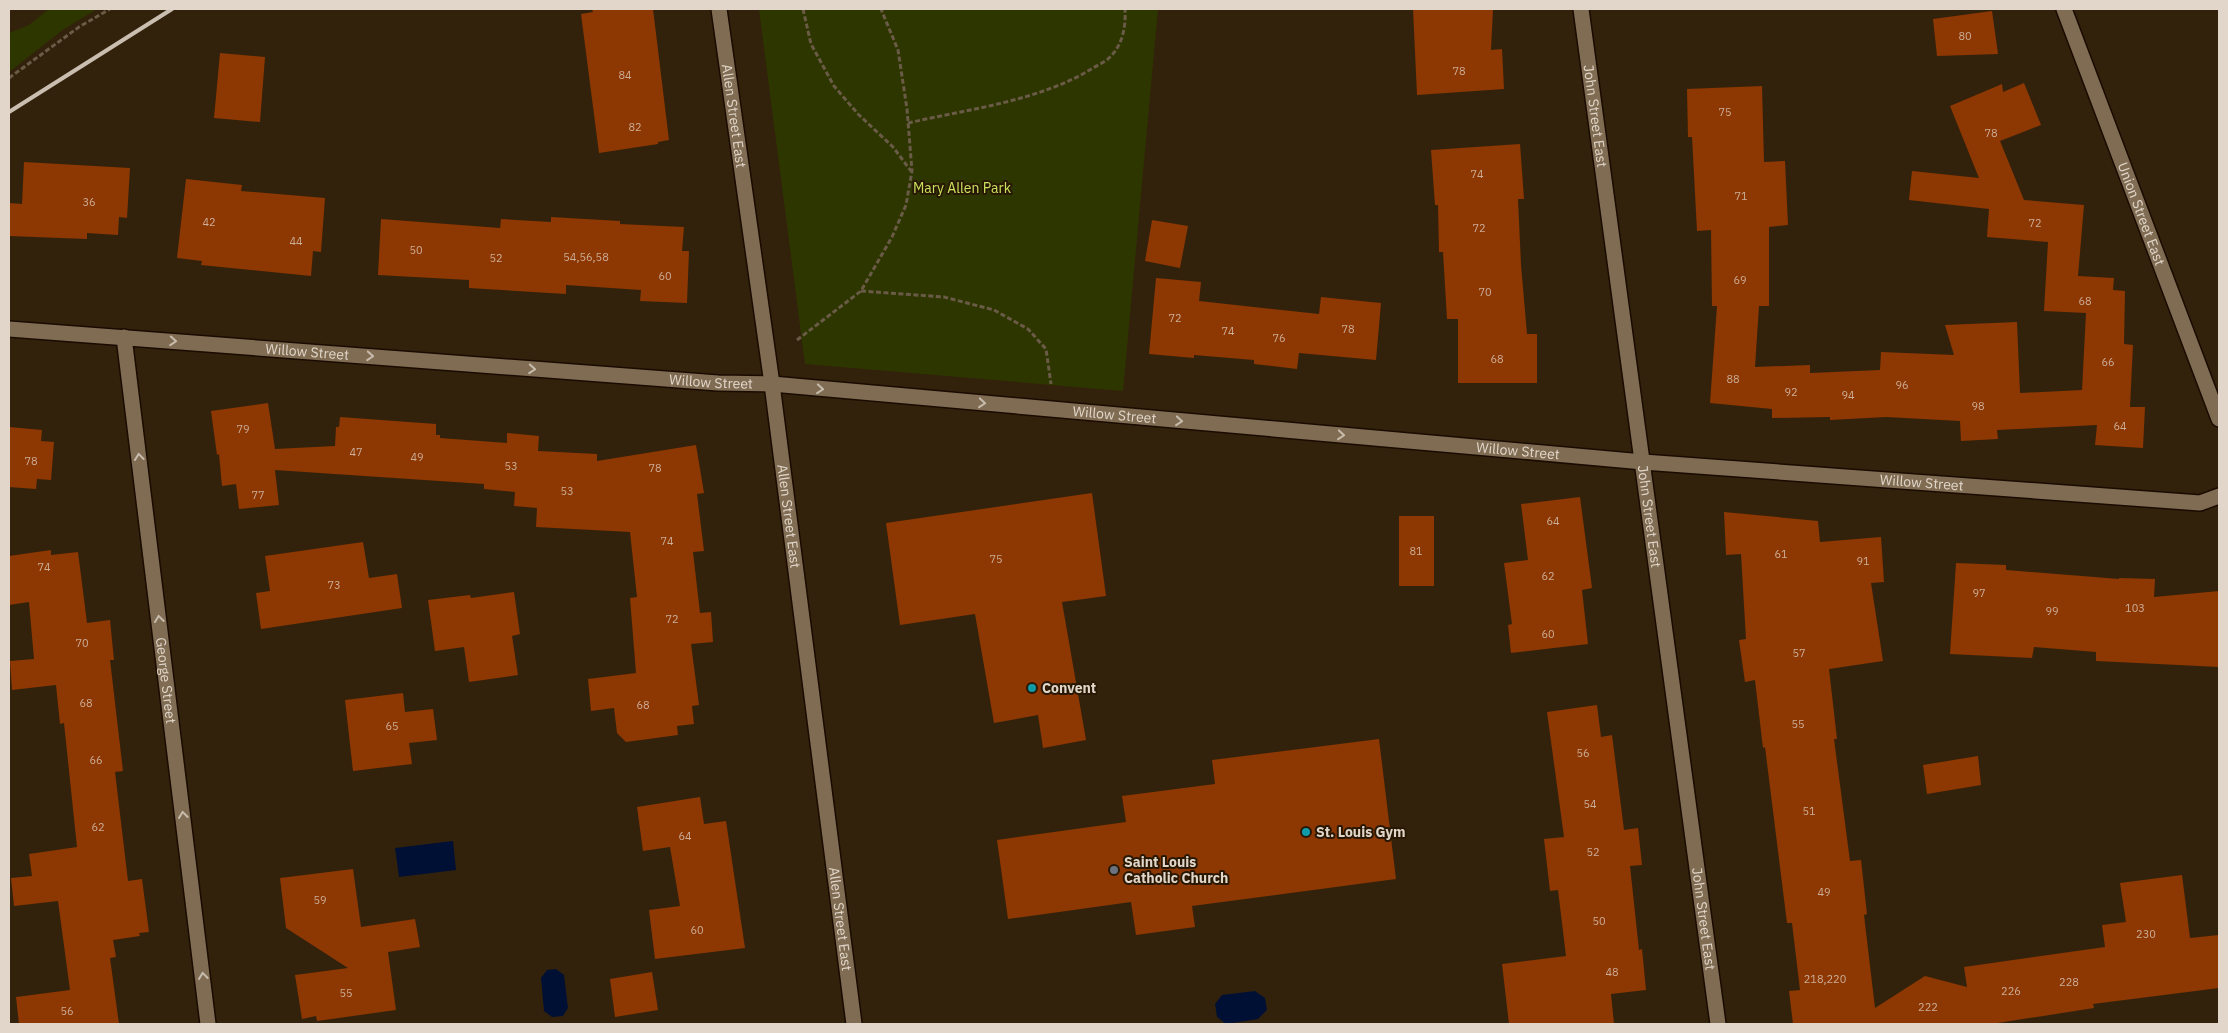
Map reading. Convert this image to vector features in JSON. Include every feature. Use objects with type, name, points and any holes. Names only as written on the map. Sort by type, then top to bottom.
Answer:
[{"type":"street","name":"Allen Street East","points":[[719,9],[772,384],[854,1024]]},
{"type":"street","name":"John Street East","points":[[1581,9],[1718,1024]]},
{"type":"street","name":"Union Street East","points":[[2064,9],[2219,419]]},
{"type":"street","name":"Willow Street","points":[[9,329],[718,383],[772,384],[1643,462],[2200,503],[2219,496]]},
{"type":"street","name":"George Street","points":[[124,337],[208,1024]]},
{"type":"path","points":[[9,78],[79,27],[110,9]]},
{"type":"path","points":[[802,9],[811,44],[834,86],[858,114],[893,147],[912,171]]},
{"type":"path","points":[[797,340],[861,291],[892,237],[906,205],[912,171],[908,123],[898,50],[881,9]]},
{"type":"path","points":[[908,123],[1020,99],[1053,88],[1081,75],[1109,58],[1120,43],[1126,24],[1126,9]]},
{"type":"path","points":[[861,291],[944,297],[994,310],[1028,329],[1046,349],[1052,390],[1051,409]]},
{"type":"green space","points":[[49,9],[97,9],[64,29],[9,72],[9,33],[29,25]]},
{"type":"green space","name":"Mary Allen Park","points":[[759,9],[1158,9],[1123,391],[805,364]]},
{"type":"water","points":[[453,841],[456,870],[399,877],[395,848]]},
{"type":"water","points":[[556,969],[564,975],[568,1008],[563,1016],[552,1017],[544,1011],[541,978],[547,970]]},
{"type":"water","points":[[1255,991],[1265,998],[1267,1010],[1258,1019],[1226,1024],[1217,1017],[1215,1004],[1222,995]]},
{"type":"building","points":[[592,9],[653,9],[669,140],[658,142],[658,144],[599,153],[581,14],[593,12]]},
{"type":"building","points":[[1413,9],[1493,9],[1491,50],[1502,49],[1504,89],[1417,95]]},
{"type":"building","points":[[1992,11],[1998,54],[1937,56],[1933,19]]},
{"type":"building","points":[[220,53],[265,57],[260,122],[214,118]]},
{"type":"building","points":[[2024,83],[2041,125],[2000,141],[2024,200],[2084,205],[2078,276],[2114,278],[2113,290],[2125,291],[2124,344],[2133,345],[2130,407],[2145,407],[2143,448],[2095,445],[2097,425],[1997,430],[1998,439],[1961,441],[1960,421],[1886,417],[1830,420],[1830,417],[1772,418],[1772,409],[1710,403],[1717,306],[1712,306],[1711,230],[1697,231],[1692,137],[1688,137],[1687,89],[1762,86],[1764,162],[1785,161],[1788,225],[1769,227],[1769,306],[1759,306],[1755,367],[1810,365],[1810,373],[1880,370],[1881,352],[1954,355],[1945,325],[2017,322],[2020,393],[2082,390],[2086,313],[2044,311],[2048,242],[1987,237],[1989,209],[1909,200],[1912,171],[1979,178],[1950,106],[2002,84],[2003,92]]},
{"type":"building","points":[[1520,144],[1524,199],[1518,199],[1521,265],[1527,334],[1537,334],[1537,383],[1458,383],[1458,319],[1447,319],[1443,252],[1439,252],[1438,205],[1435,205],[1431,150]]},
{"type":"building","points":[[24,162],[130,168],[127,218],[119,217],[118,235],[87,233],[87,239],[9,236],[9,203],[22,204]]},
{"type":"building","points":[[186,179],[242,185],[241,191],[325,198],[321,252],[313,251],[311,276],[201,265],[202,261],[177,258]]},
{"type":"building","points":[[551,217],[620,221],[620,224],[684,227],[682,251],[689,251],[687,303],[640,301],[641,290],[566,285],[566,294],[469,288],[469,280],[378,275],[381,219],[500,228],[501,219],[551,222]]},
{"type":"building","points":[[1152,220],[1188,226],[1180,268],[1145,261]]},
{"type":"building","points":[[1156,278],[1201,282],[1199,301],[1319,314],[1321,297],[1381,303],[1376,360],[1299,353],[1297,369],[1254,364],[1254,360],[1194,355],[1194,358],[1149,354]]},
{"type":"building","points":[[268,403],[275,449],[335,446],[336,427],[339,427],[340,417],[436,424],[436,435],[440,435],[440,438],[507,443],[507,433],[539,436],[538,451],[597,454],[597,461],[696,445],[704,493],[697,494],[704,551],[693,552],[700,613],[711,612],[713,642],[691,644],[699,705],[692,706],[694,724],[677,726],[678,735],[626,742],[617,733],[614,708],[591,711],[588,679],[636,673],[630,598],[637,597],[630,532],[536,527],[537,508],[514,506],[515,492],[484,489],[484,484],[275,470],[279,505],[239,509],[236,484],[222,486],[219,454],[217,455],[211,411]]},
{"type":"building","points":[[9,427],[42,430],[41,441],[54,442],[51,480],[37,479],[36,489],[9,487]]},
{"type":"building","points":[[1092,493],[1106,596],[1062,602],[1086,740],[1043,748],[1038,715],[994,723],[975,614],[900,625],[886,523]]},
{"type":"building","points":[[1580,497],[1592,588],[1582,590],[1588,644],[1511,653],[1508,625],[1512,624],[1504,563],[1528,560],[1521,504]]},
{"type":"building","points":[[1724,512],[1818,521],[1820,542],[1881,537],[1884,582],[1871,583],[1883,661],[1829,669],[1837,739],[1834,739],[1850,861],[1861,860],[1867,914],[1864,915],[1875,1008],[1925,976],[1967,987],[1964,967],[2105,947],[2102,925],[2126,922],[2120,883],[2182,875],[2190,938],[2219,935],[2219,988],[2093,1004],[2094,1008],[1991,1024],[1793,1024],[1789,991],[1800,990],[1792,923],[1787,923],[1755,680],[1745,682],[1739,640],[1746,639],[1741,554],[1726,555]]},
{"type":"building","points":[[1399,516],[1434,516],[1434,586],[1399,586]]},
{"type":"building","points":[[363,542],[369,578],[397,574],[402,608],[261,629],[256,593],[270,591],[265,556]]},
{"type":"building","points":[[51,550],[51,555],[78,552],[87,623],[110,620],[114,660],[110,660],[123,771],[115,772],[128,881],[142,879],[149,932],[139,933],[140,936],[113,940],[116,957],[110,958],[119,1024],[19,1024],[16,997],[70,990],[58,901],[14,906],[11,878],[32,876],[29,854],[77,847],[64,723],[60,724],[56,685],[12,690],[10,661],[34,659],[29,602],[9,605],[9,556]]},
{"type":"building","points":[[1956,563],[2006,565],[2006,570],[2119,579],[2155,579],[2154,597],[2219,591],[2219,667],[2096,661],[2096,652],[2034,647],[2032,658],[1950,654]]},
{"type":"building","points":[[514,592],[520,634],[512,636],[518,675],[469,682],[464,647],[435,651],[428,600],[470,595],[471,598]]},
{"type":"building","points":[[403,693],[405,712],[433,709],[437,740],[409,743],[412,764],[353,771],[345,700]]},
{"type":"building","points":[[1597,705],[1601,737],[1612,735],[1624,830],[1638,828],[1642,865],[1630,866],[1639,950],[1642,949],[1646,990],[1611,994],[1614,1024],[1509,1024],[1502,964],[1566,956],[1558,890],[1550,891],[1544,839],[1564,837],[1547,712]]},
{"type":"building","points":[[1379,739],[1396,879],[1192,906],[1195,927],[1136,935],[1131,902],[1008,919],[997,840],[1126,822],[1122,796],[1215,784],[1212,760]]},
{"type":"building","points":[[1978,756],[1981,785],[1927,794],[1923,765]]},
{"type":"building","points":[[700,797],[704,824],[726,821],[745,948],[655,959],[649,910],[680,906],[670,847],[643,851],[637,807]]},
{"type":"building","points":[[353,869],[361,927],[415,919],[420,947],[388,952],[396,1010],[317,1021],[316,1016],[302,1019],[295,975],[348,968],[286,928],[280,878]]},
{"type":"building","points":[[652,972],[658,1010],[615,1017],[610,979]]},
{"type":"railway","points":[[9,112],[172,9]]},
{"type":"place","name":"Convent","points":[[1032,688]]},
{"type":"place","name":"St. Louis Gym","points":[[1306,832]]},
{"type":"place","name":"Saint Louis Catholic Church","points":[[1114,870]]}]
